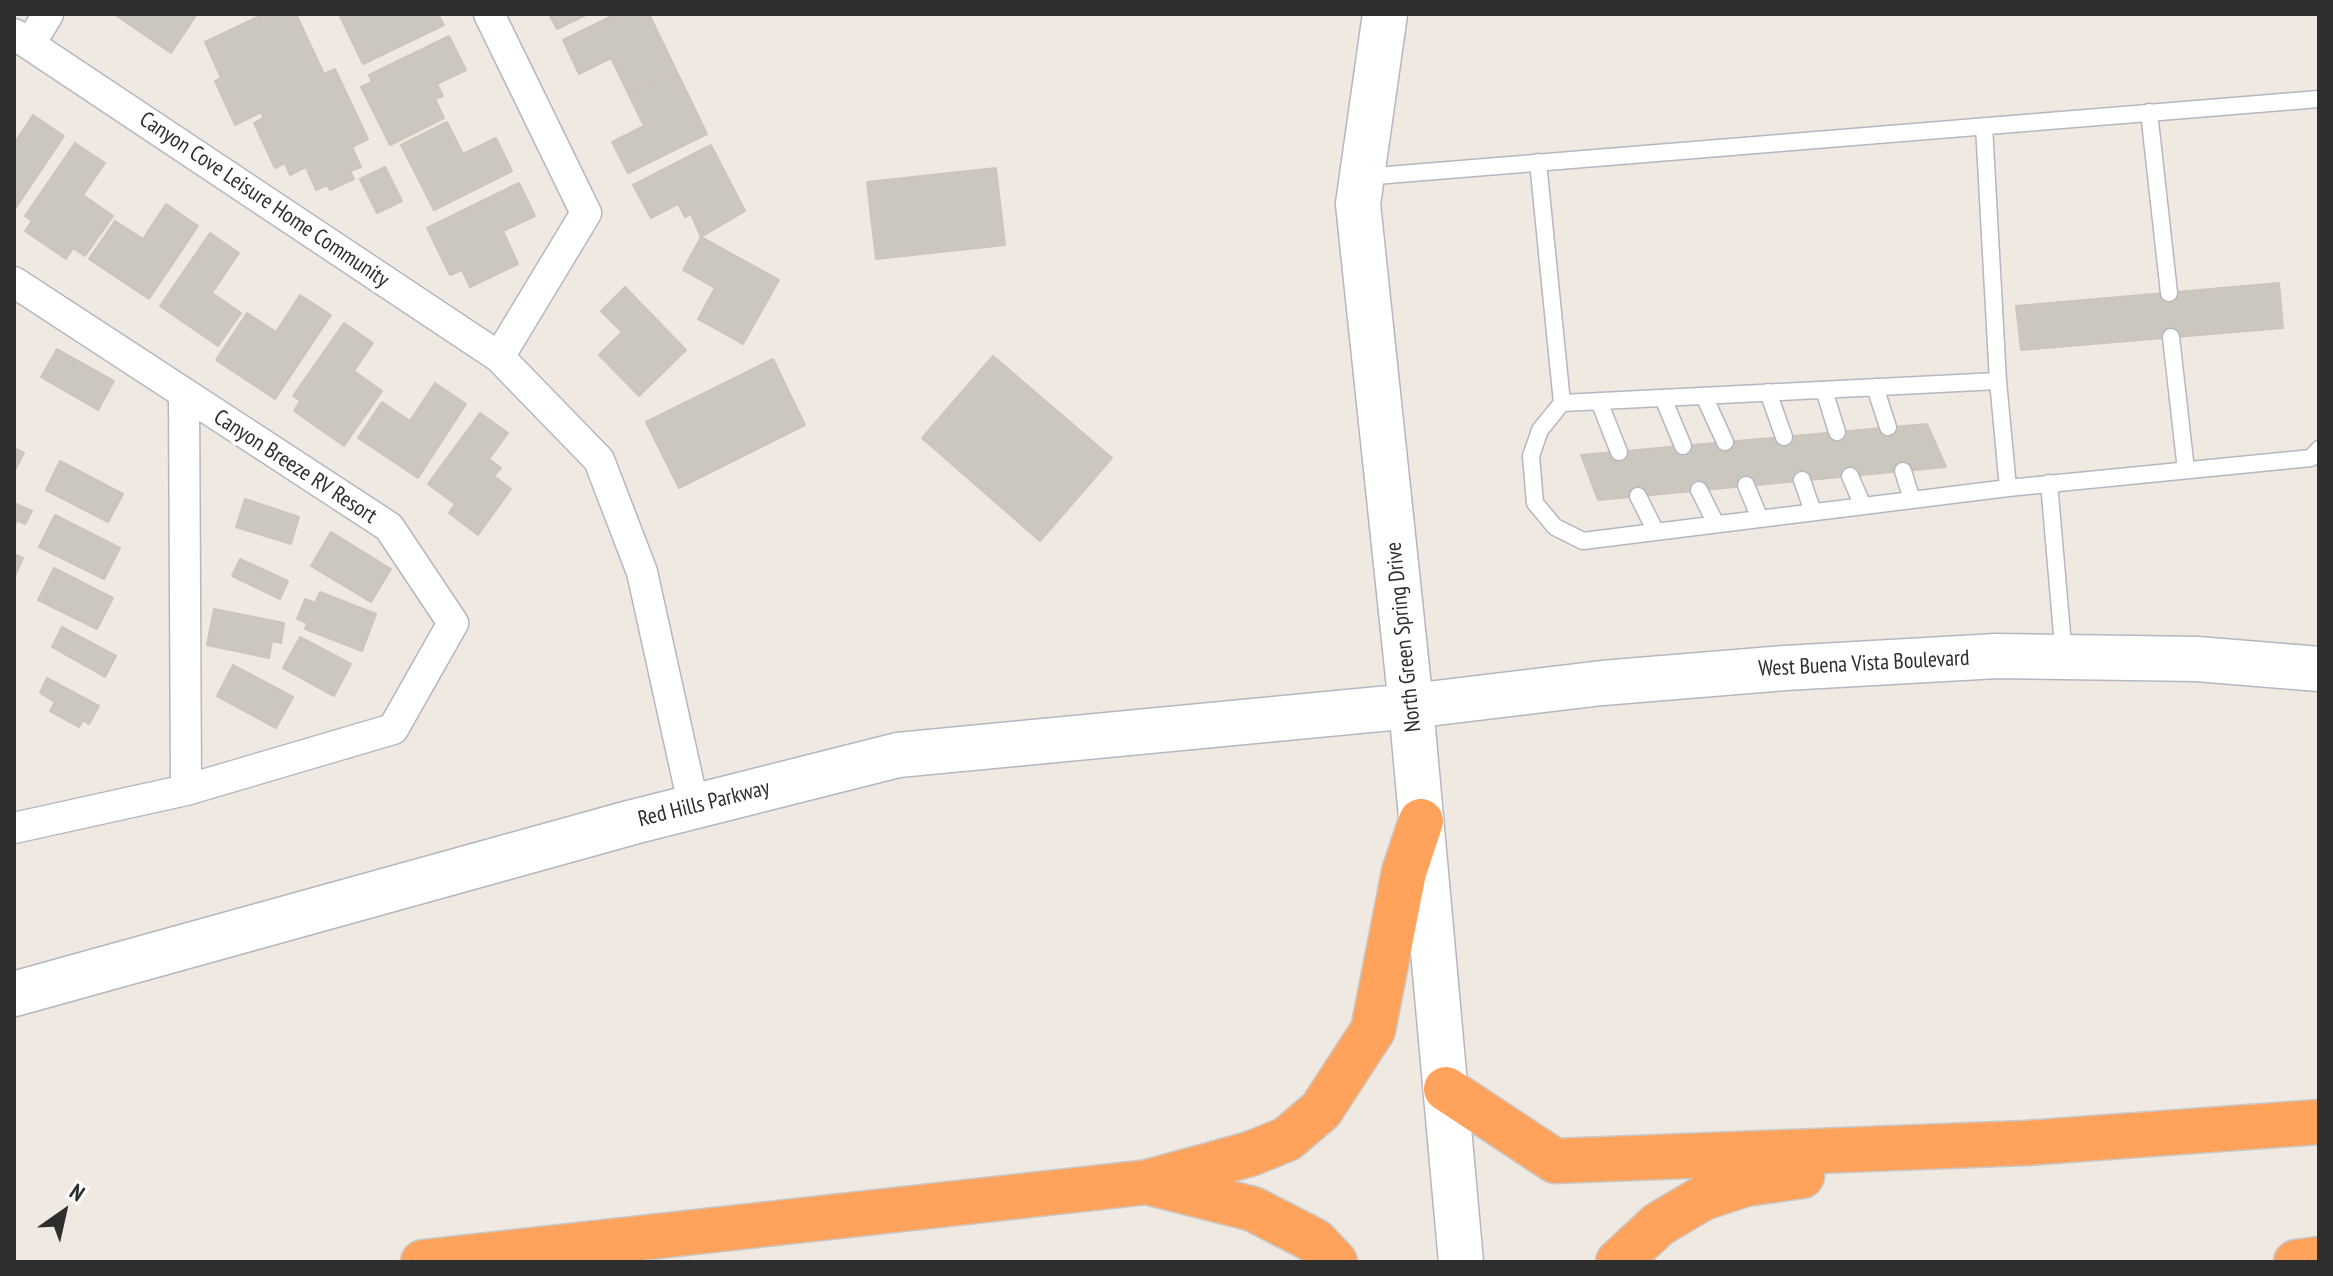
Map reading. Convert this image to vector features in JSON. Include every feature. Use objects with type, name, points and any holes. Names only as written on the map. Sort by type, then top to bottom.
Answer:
[{"type":"highway","points":[[423,1262],[1148,1182],[1250,1154],[1287,1139],[1321,1110],[1373,1030],[1404,872],[1421,821]]},
{"type":"highway","points":[[1446,1089],[1555,1161],[2026,1143],[2319,1122]]},
{"type":"highway","points":[[1618,1262],[1659,1224],[1703,1198],[1746,1184],[2026,1143]]},
{"type":"highway","points":[[1148,1182],[1253,1209],[1315,1241],[1335,1262]]},
{"type":"highway","points":[[2296,1262],[2319,1259]]},
{"type":"main road","name":"North Green Spring Drive","points":[[1385,14],[1362,177],[1360,219],[1411,706],[1461,1262]]},
{"type":"main road","name":"West Buena Vista Boulevard","points":[[1411,706],[1690,675],[1997,656],[2197,659],[2319,669]]},
{"type":"main road","name":"Red Hills Parkway","points":[[14,994],[898,755],[1411,706]]},
{"type":"street","name":"Canyon Cove Leisure Home Community","points":[[48,14],[22,39],[499,357],[599,460],[642,572],[694,808]]},
{"type":"street","points":[[489,14],[586,213],[499,357]]},
{"type":"street","name":"Canyon Breeze RV Resort","points":[[14,282],[184,396],[389,527],[453,623],[393,729],[186,790],[14,828]]},
{"type":"street","name":"Canyon Breeze RV Resort","points":[[184,396],[186,790]]},
{"type":"lane","points":[[1362,177],[2319,99]]},
{"type":"lane","points":[[2149,112],[2169,293]]},
{"type":"lane","points":[[1984,126],[1998,381],[2008,488]]},
{"type":"lane","points":[[1538,162],[1562,403],[1540,430],[1531,456],[1535,503],[1555,527],[1583,541],[2049,483],[2311,458],[2319,449]]},
{"type":"lane","points":[[2171,337],[2186,470]]},
{"type":"lane","points":[[1562,403],[1998,381]]},
{"type":"lane","points":[[1875,387],[1888,427]]},
{"type":"lane","points":[[1824,390],[1837,432]]},
{"type":"lane","points":[[1768,392],[1784,437]]},
{"type":"lane","points":[[1704,396],[1725,442]]},
{"type":"lane","points":[[1663,398],[1683,446]]},
{"type":"lane","points":[[1599,401],[1619,452]]},
{"type":"lane","points":[[1903,471],[1912,500]]},
{"type":"lane","points":[[1850,476],[1863,506]]},
{"type":"lane","points":[[1802,480],[1813,512]]},
{"type":"lane","points":[[2049,483],[2064,657]]},
{"type":"lane","points":[[1746,485],[1760,519]]},
{"type":"lane","points":[[1699,490],[1716,524]]},
{"type":"lane","points":[[1638,496],[1656,532]]},
{"type":"building","points":[[114,14],[197,14],[171,53]]},
{"type":"building","points":[[264,14],[296,14],[324,74],[335,69],[368,139],[352,147],[361,167],[350,171],[354,179],[330,190],[327,185],[316,190],[306,167],[290,175],[285,163],[275,168],[254,123],[263,118],[261,112],[235,125],[215,81],[221,78],[205,42]]},
{"type":"building","points":[[339,14],[438,14],[444,25],[363,64]]},
{"type":"building","points":[[549,14],[588,14],[557,29]]},
{"type":"building","points":[[616,14],[649,14],[676,70],[628,93],[611,58],[579,74],[563,40]]},
{"type":"building","points":[[449,36],[466,70],[437,84],[443,96],[435,99],[444,118],[390,145],[361,87],[372,82],[369,75]]},
{"type":"building","points":[[676,70],[707,134],[628,173],[612,142],[644,126],[628,93]]},
{"type":"building","points":[[33,115],[64,136],[15,209],[14,144]]},
{"type":"building","points":[[447,122],[463,154],[496,138],[512,171],[434,210],[401,145]]},
{"type":"building","points":[[75,143],[105,163],[83,195],[113,216],[85,256],[73,248],[66,259],[25,231],[32,221],[25,216]]},
{"type":"building","points":[[711,145],[745,211],[701,237],[691,214],[685,217],[678,204],[651,218],[633,185]]},
{"type":"building","points":[[385,167],[402,201],[377,213],[360,179]]},
{"type":"building","points":[[996,168],[1005,245],[876,259],[867,182]]},
{"type":"building","points":[[519,183],[535,216],[503,231],[518,264],[470,287],[462,270],[450,275],[427,228]]},
{"type":"building","points":[[166,204],[198,226],[149,299],[89,259],[115,221],[143,239]]},
{"type":"building","points":[[210,233],[239,253],[212,293],[241,313],[218,346],[160,306]]},
{"type":"building","points":[[701,237],[779,280],[743,344],[698,319],[715,288],[683,270]]},
{"type":"building","points":[[2279,283],[2283,328],[2021,350],[2016,306]]},
{"type":"building","points":[[625,287],[686,350],[639,396],[599,355],[622,332],[601,311]]},
{"type":"building","points":[[300,295],[331,315],[275,399],[216,360],[247,313],[276,332]]},
{"type":"building","points":[[344,323],[373,343],[354,371],[382,391],[344,446],[294,411],[300,401],[293,396]]},
{"type":"building","points":[[57,349],[114,381],[98,410],[41,377]]},
{"type":"building","points":[[993,356],[1112,458],[1040,541],[922,438]]},
{"type":"building","points":[[773,359],[805,425],[679,488],[646,422]]},
{"type":"building","points":[[435,383],[466,404],[418,478],[358,438],[382,402],[410,421]]},
{"type":"building","points":[[480,413],[508,433],[489,459],[501,468],[494,476],[511,489],[478,535],[449,513],[455,504],[428,484]]},
{"type":"building","points":[[1927,424],[1946,467],[1598,500],[1581,455]]},
{"type":"building","points":[[14,448],[24,453],[14,472]]},
{"type":"building","points":[[60,461],[123,494],[108,522],[46,490]]},
{"type":"building","points":[[245,499],[299,517],[291,544],[236,527]]},
{"type":"building","points":[[14,503],[32,511],[25,524],[17,520],[14,528]]},
{"type":"building","points":[[55,515],[120,548],[104,579],[39,547]]},
{"type":"building","points":[[331,532],[391,569],[371,602],[311,566]]},
{"type":"building","points":[[14,554],[23,558],[14,578]]},
{"type":"building","points":[[240,559],[288,581],[280,599],[232,576]]},
{"type":"building","points":[[54,568],[113,598],[97,629],[38,600]]},
{"type":"building","points":[[320,592],[376,614],[362,651],[305,629],[307,623],[297,619],[305,599],[315,603]]},
{"type":"building","points":[[214,609],[284,623],[281,643],[272,641],[269,658],[207,645]]},
{"type":"building","points":[[62,627],[116,656],[105,677],[52,647]]},
{"type":"building","points":[[300,637],[351,664],[334,696],[283,668]]},
{"type":"building","points":[[233,665],[293,697],[276,728],[217,696]]},
{"type":"building","points":[[47,678],[99,706],[89,724],[83,720],[79,727],[50,711],[55,702],[40,693]]}]
